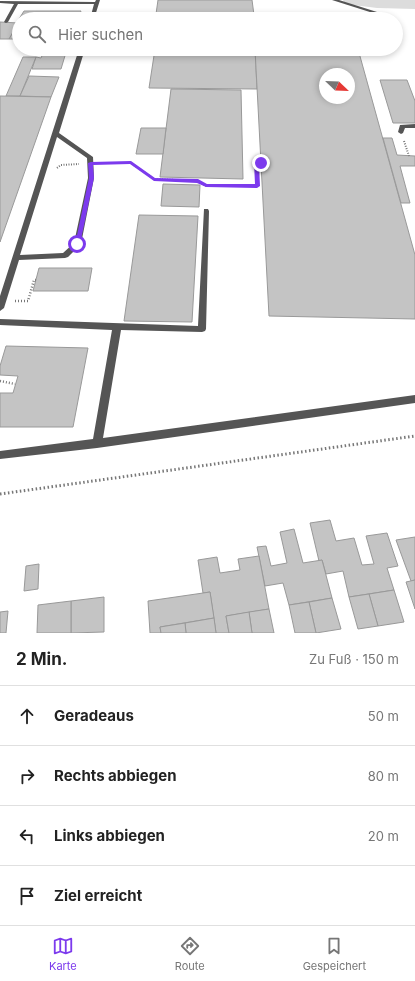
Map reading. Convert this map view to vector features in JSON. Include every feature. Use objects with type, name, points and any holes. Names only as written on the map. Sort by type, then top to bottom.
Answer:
[{"type":"lane","points":[[334,0],[375,12]]},
{"type":"lane","points":[[0,2],[97,2],[94,12]]},
{"type":"lane","points":[[6,22],[17,2]]},
{"type":"lane","points":[[1,305],[80,56]]},
{"type":"lane","points":[[401,132],[402,126],[415,126]]},
{"type":"lane","points":[[16,258],[65,255],[77,244],[92,178],[90,157],[55,133]]},
{"type":"lane","points":[[0,322],[202,329],[206,211]]},
{"type":"lane","points":[[97,444],[117,327]]},
{"type":"lane","points":[[0,455],[97,444],[207,427],[415,399]]},
{"type":"path","points":[[401,132],[409,156]]},
{"type":"path","points":[[41,177],[61,165],[131,163],[154,179],[198,181],[206,186],[257,186],[257,163],[261,163]]},
{"type":"path","points":[[1,305],[28,301],[34,280],[36,280]]},
{"type":"path","points":[[0,381],[15,384]]},
{"type":"path","points":[[0,494],[415,436]]},
{"type":"shaded area","points":[[343,0],[415,0],[415,9],[377,8],[345,4]]},
{"type":"building","points":[[158,0],[252,0],[254,12],[156,12]]},
{"type":"building","points":[[24,11],[81,11],[81,12]]},
{"type":"building","points":[[0,22],[12,23],[12,34],[9,39],[0,39]]},
{"type":"building","points":[[42,56],[65,56],[61,69],[32,69],[36,57],[41,58]]},
{"type":"building","points":[[154,56],[255,56],[257,89],[149,88]]},
{"type":"building","points":[[255,56],[360,56],[415,255],[415,319],[269,316]]},
{"type":"building","points":[[23,57],[36,57],[20,96],[6,96]]},
{"type":"building","points":[[29,76],[59,77],[51,97],[20,96]]},
{"type":"building","points":[[380,80],[407,80],[415,101],[415,123],[393,123]]},
{"type":"building","points":[[171,89],[241,90],[243,179],[160,177]]},
{"type":"building","points":[[0,96],[51,97],[0,242]]},
{"type":"building","points":[[141,128],[166,128],[163,154],[136,154]]},
{"type":"building","points":[[383,138],[392,138],[397,155],[415,156],[415,166],[400,166],[410,203],[401,203]]},
{"type":"building","points":[[163,184],[200,185],[199,207],[161,206]]},
{"type":"building","points":[[139,215],[198,216],[192,322],[124,321]]},
{"type":"building","points":[[39,268],[92,268],[88,291],[33,291]]},
{"type":"building","points":[[6,346],[88,348],[73,427],[0,427],[0,393],[13,393],[18,376],[0,375],[0,366]]},
{"type":"building","points":[[330,520],[336,541],[354,538],[362,565],[374,564],[366,536],[387,533],[398,566],[387,568],[394,590],[349,597],[343,571],[326,574],[322,560],[319,561],[310,523]]},
{"type":"building","points":[[294,529],[303,563],[322,560],[332,598],[289,605],[283,583],[265,586],[257,547],[266,546],[271,566],[287,563],[280,532]]},
{"type":"building","points":[[415,537],[415,580],[411,581],[396,540]]},
{"type":"building","points":[[259,556],[269,609],[226,616],[229,633],[216,633],[210,592],[203,593],[198,560],[217,557],[220,573],[240,570],[238,559]]},
{"type":"building","points":[[39,564],[38,589],[24,591],[26,566]]},
{"type":"building","points":[[415,580],[415,609],[406,582]]},
{"type":"building","points":[[394,590],[404,622],[378,626],[369,594]]},
{"type":"building","points":[[210,592],[214,618],[160,627],[161,633],[150,633],[148,601]]},
{"type":"building","points":[[369,594],[378,626],[358,629],[349,597]]},
{"type":"building","points":[[104,597],[104,632],[71,633],[71,601]]},
{"type":"building","points":[[332,598],[341,629],[316,633],[309,602]]},
{"type":"building","points":[[71,601],[71,633],[37,633],[38,605]]},
{"type":"building","points":[[309,602],[316,633],[295,633],[289,605]]},
{"type":"building","points":[[269,609],[274,633],[252,633],[249,612]]},
{"type":"building","points":[[8,611],[6,633],[0,633],[0,612]]},
{"type":"building","points":[[249,612],[252,633],[229,633],[226,616]]},
{"type":"building","points":[[214,618],[216,633],[186,633],[185,623]]},
{"type":"building","points":[[185,623],[186,633],[161,633],[160,627]]},
{"type":"route","points":[[77,244],[92,178],[91,163],[131,163],[154,179],[198,181],[206,186],[257,186],[257,163],[261,163]]}]
